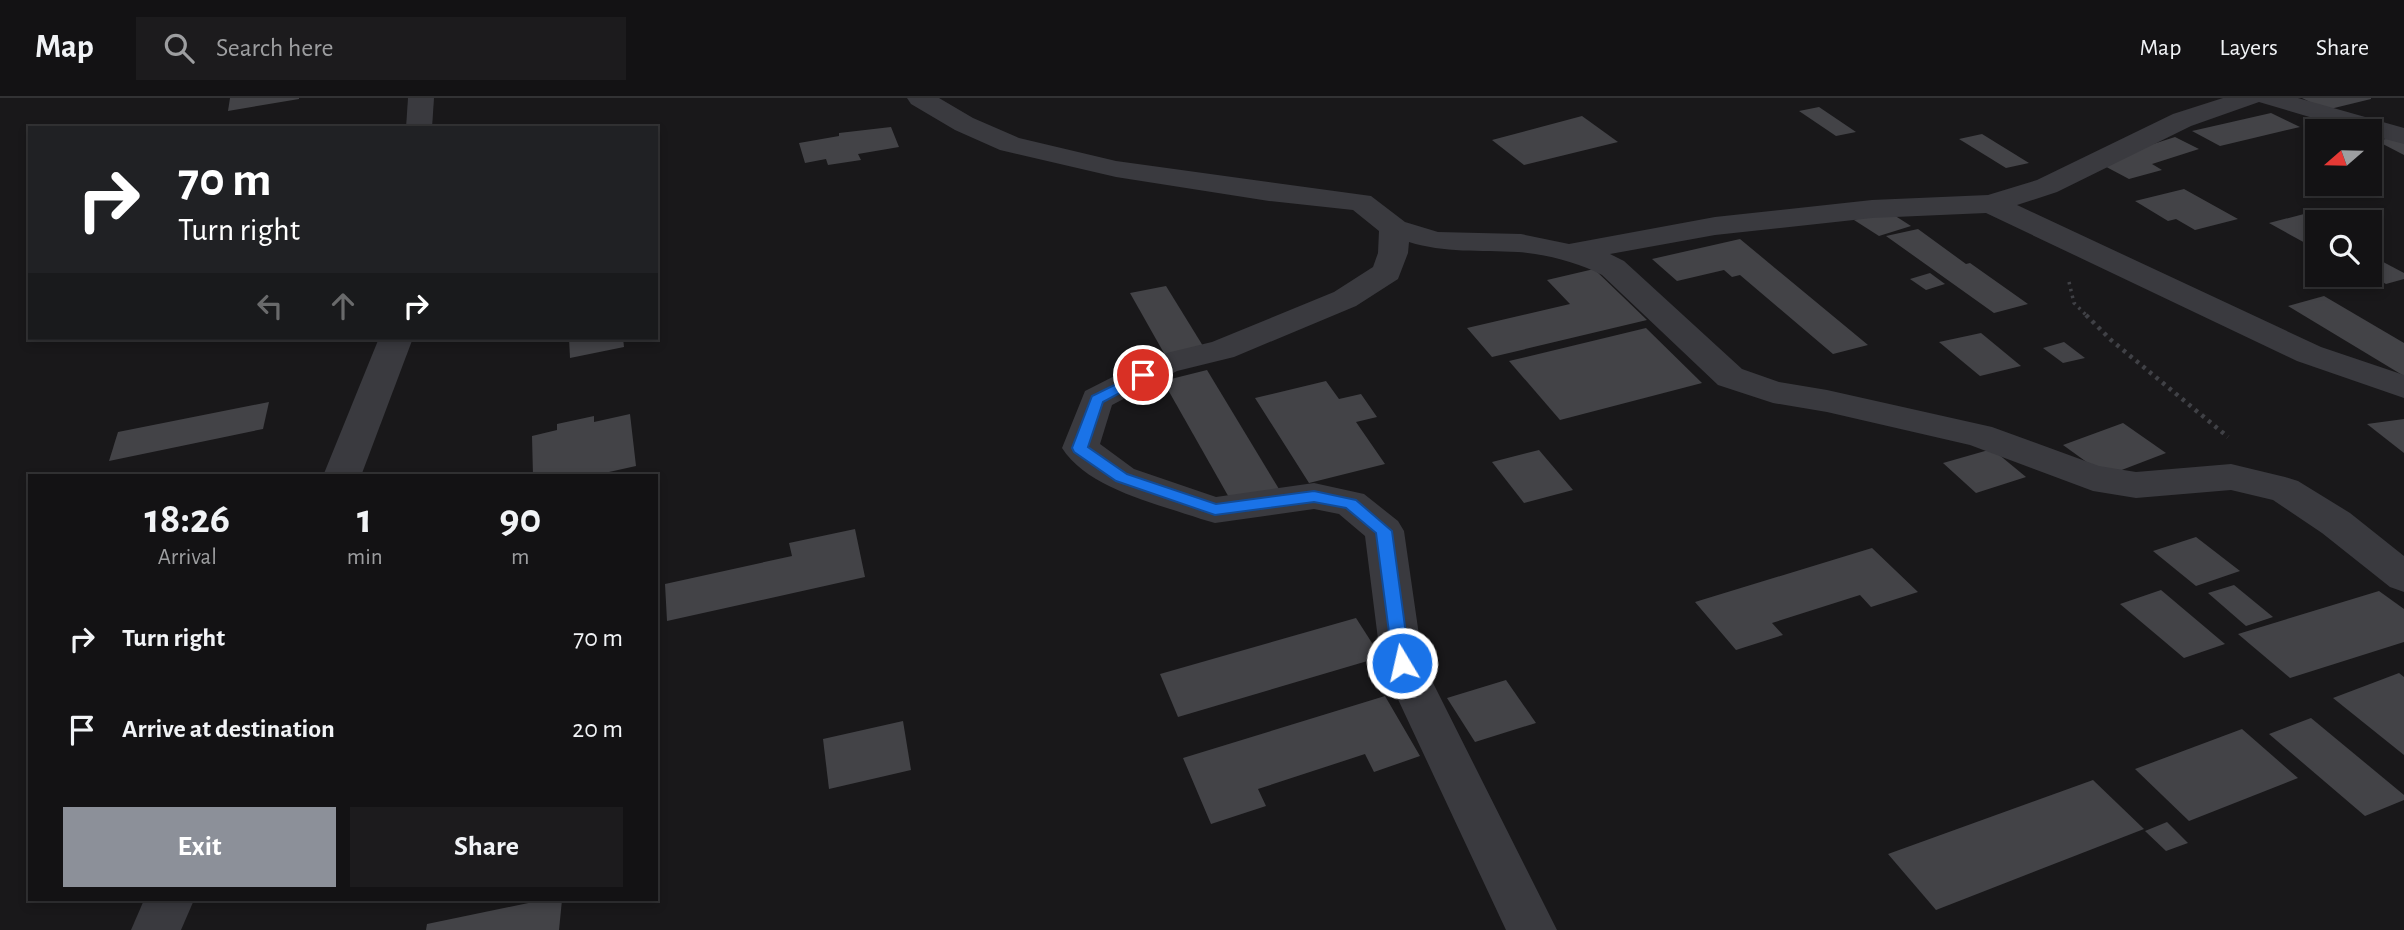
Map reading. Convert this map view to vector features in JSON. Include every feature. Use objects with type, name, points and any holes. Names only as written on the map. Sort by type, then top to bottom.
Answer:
[{"type":"street","points":[[419,126],[421,98]]},
{"type":"street","points":[[920,98],[964,124],[1023,147],[1129,171],[1269,192],[1361,202],[1394,228],[1436,241],[1521,243],[1593,258],[1613,268],[1730,377],[1773,392],[1828,401],[1979,435],[2093,478],[2136,485],[2231,477],[2285,490],[2336,523],[2404,577]]},
{"type":"street","points":[[1567,253],[1716,226],[1872,209],[1991,204],[2047,186],[2182,120],[2249,98]]},
{"type":"street","points":[[2269,98],[2404,136]]},
{"type":"street","points":[[1991,204],[2309,354],[2404,387]]},
{"type":"street","points":[[1394,228],[1393,253],[1387,272],[1345,299],[1222,351],[1166,363],[1097,400],[1080,448],[1121,478],[1215,510],[1314,496],[1351,503],[1384,531],[1402,663],[1532,930]]},
{"type":"street","points":[[343,474],[395,340]]},
{"type":"street","points":[[156,930],[169,901]]},
{"type":"path","points":[[2082,248],[2066,266],[2074,303],[2111,340],[2229,438]]},
{"type":"building","points":[[230,98],[299,98],[299,99],[228,111]]},
{"type":"building","points":[[2302,98],[2371,98],[2371,99],[2326,110]]},
{"type":"building","points":[[1819,107],[1856,132],[1836,136],[1799,111]]},
{"type":"building","points":[[2271,113],[2300,127],[2220,146],[2192,131]]},
{"type":"building","points":[[1582,116],[1618,142],[1524,165],[1492,140]]},
{"type":"building","points":[[891,127],[899,147],[858,154],[861,160],[828,165],[826,159],[805,163],[799,143],[839,136],[839,133]]},
{"type":"building","points":[[1982,134],[2029,163],[2006,168],[1959,139]]},
{"type":"building","points":[[2175,137],[2199,149],[2152,164],[2162,170],[2129,179],[2097,162]]},
{"type":"building","points":[[2394,137],[2404,142],[2404,155],[2382,144],[2382,140]]},
{"type":"building","points":[[2184,189],[2238,219],[2195,230],[2176,219],[2168,221],[2135,201]]},
{"type":"building","points":[[1886,210],[1911,226],[1879,236],[1854,220]]},
{"type":"building","points":[[2305,215],[2305,243],[2269,223]]},
{"type":"building","points":[[1918,229],[2028,304],[1994,313],[1886,236]]},
{"type":"building","points":[[1740,239],[1868,345],[1833,354],[1740,275],[1732,277],[1724,270],[1677,281],[1652,259]]},
{"type":"building","points":[[2382,261],[2404,273],[2404,279],[2386,284],[2382,282]]},
{"type":"building","points":[[1594,269],[1647,320],[1492,357],[1467,328],[1570,304],[1547,280]]},
{"type":"building","points":[[1930,273],[1945,284],[1926,290],[1910,279]]},
{"type":"building","points":[[1166,286],[1203,346],[1165,355],[1130,293]]},
{"type":"building","points":[[2324,296],[2404,343],[2404,376],[2288,306]]},
{"type":"building","points":[[1646,328],[1702,383],[1560,420],[1509,361]]},
{"type":"building","points":[[1981,333],[2021,366],[1980,376],[1939,342]]},
{"type":"building","points":[[569,340],[623,340],[624,347],[570,358]]},
{"type":"building","points":[[2064,342],[2085,358],[2063,363],[2043,348]]},
{"type":"building","points":[[1207,370],[1279,489],[1231,501],[1163,381]]},
{"type":"building","points":[[1326,381],[1339,399],[1361,394],[1377,417],[1356,422],[1385,464],[1309,483],[1255,398]]},
{"type":"building","points":[[269,402],[263,429],[109,461],[118,432]]},
{"type":"building","points":[[630,414],[636,466],[600,474],[533,474],[532,436],[557,430],[557,424],[594,416],[594,422]]},
{"type":"building","points":[[2404,419],[2404,453],[2367,424]]},
{"type":"building","points":[[2123,423],[2166,453],[2106,476],[2063,445]]},
{"type":"building","points":[[1992,449],[2026,477],[1976,493],[1943,463]]},
{"type":"building","points":[[1539,450],[1573,490],[1524,503],[1492,462]]},
{"type":"building","points":[[855,529],[865,577],[667,621],[665,584],[792,556],[789,543]]},
{"type":"building","points":[[2196,537],[2240,571],[2196,586],[2153,551]]},
{"type":"building","points":[[1872,548],[1918,592],[1871,607],[1860,595],[1772,623],[1783,635],[1736,650],[1695,602]]},
{"type":"building","points":[[2234,585],[2273,617],[2246,626],[2208,593]]},
{"type":"building","points":[[2161,590],[2225,644],[2184,658],[2120,604]]},
{"type":"building","points":[[2379,591],[2404,609],[2404,642],[2290,678],[2238,634]]},
{"type":"building","points":[[1356,618],[1381,657],[1178,717],[1160,674]]},
{"type":"building","points":[[2399,673],[2404,677],[2404,755],[2333,698]]},
{"type":"building","points":[[1506,680],[1536,723],[1475,742],[1447,698]]},
{"type":"building","points":[[1385,696],[1420,756],[1374,772],[1365,754],[1258,789],[1266,806],[1211,824],[1183,758]]},
{"type":"building","points":[[2311,718],[2404,795],[2404,800],[2365,816],[2269,734]]},
{"type":"building","points":[[903,721],[911,770],[829,789],[823,739]]},
{"type":"building","points":[[2242,729],[2298,778],[2189,821],[2135,769]]},
{"type":"building","points":[[2093,780],[2144,829],[1936,910],[1888,854]]},
{"type":"building","points":[[2167,822],[2188,843],[2166,851],[2145,831]]},
{"type":"building","points":[[538,901],[562,901],[559,930],[426,930],[427,924]]},
{"type":"route","points":[[1143,375],[1097,400],[1080,448],[1121,478],[1215,510],[1314,496],[1351,503],[1384,531],[1402,663]]}]
